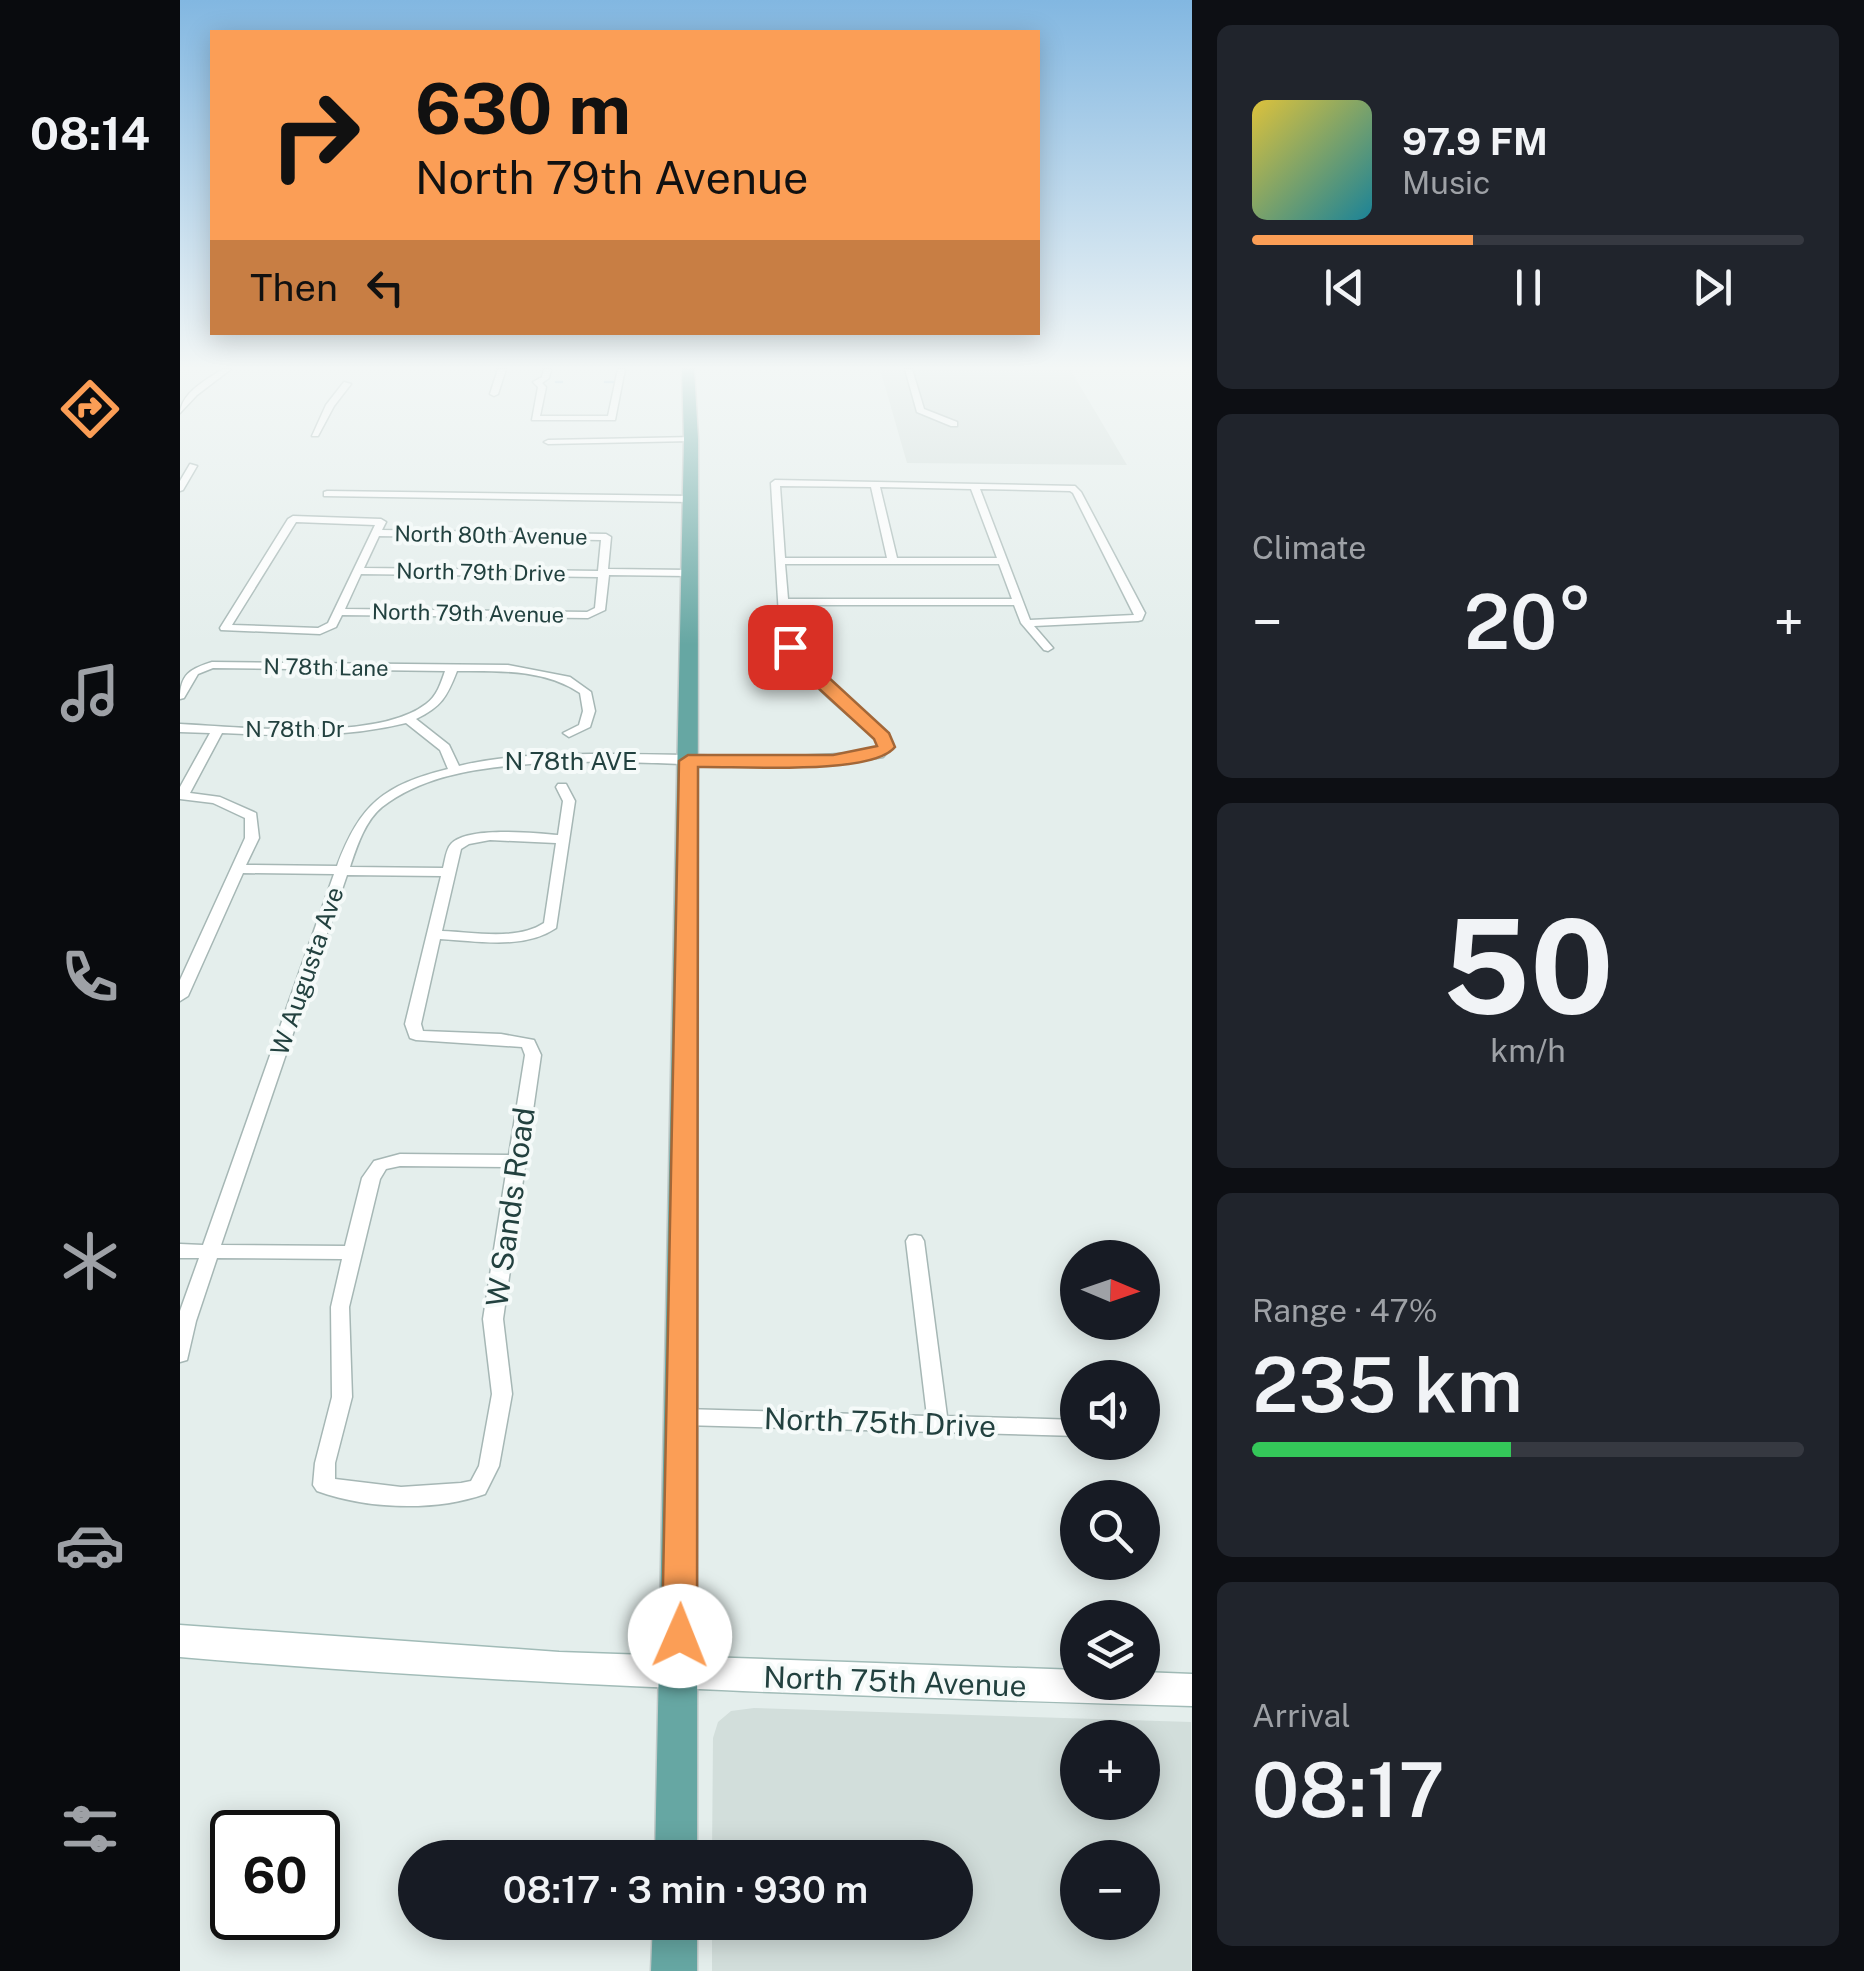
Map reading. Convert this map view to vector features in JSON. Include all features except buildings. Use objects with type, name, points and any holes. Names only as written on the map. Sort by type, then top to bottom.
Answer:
[{"type":"main road","points":[[676,1840],[691,461]]},
{"type":"main road","name":"North 75th Avenue","points":[[180,1641],[402,1659],[679,1674],[1192,1690]]},
{"type":"main road","points":[[674,1971],[675,1940]]},
{"type":"street","points":[[180,488],[194,466]]},
{"type":"street","points":[[688,761],[833,761],[879,754],[886,747],[882,737],[798,660],[785,633],[774,483],[1072,488],[1140,613],[1138,618],[1026,623]]},
{"type":"street","points":[[875,484],[893,561]]},
{"type":"street","points":[[974,486],[1026,623],[1048,648]]},
{"type":"street","points":[[328,494],[690,500]]},
{"type":"street","name":"North 80th Avenue","points":[[339,612],[328,629],[225,628],[293,518],[380,520],[376,534],[606,538],[605,573]]},
{"type":"street","points":[[339,612],[376,534]]},
{"type":"street","points":[[780,561],[1002,561]]},
{"type":"street","name":"North 79th Drive","points":[[358,571],[689,573]]},
{"type":"street","name":"North 79th Avenue","points":[[339,612],[597,614],[605,573]]},
{"type":"street","points":[[783,602],[1018,602]]},
{"type":"street","name":"N 78th Lane","points":[[180,696],[201,668],[452,668]]},
{"type":"street","points":[[454,768],[445,748],[410,720],[432,706],[444,692],[452,668],[508,668],[566,679],[585,692],[589,711],[584,727],[569,733]]},
{"type":"street","name":"N 78th Dr","points":[[180,728],[344,730],[410,720]]},
{"type":"street","points":[[180,996],[252,838],[251,816],[216,800],[181,795],[218,728]]},
{"type":"street","name":"N 78th AVE","points":[[454,768],[478,762],[529,760],[688,761]]},
{"type":"street","name":"W Augusta Ave","points":[[180,1355],[186,1321],[358,828],[379,803],[420,780],[454,768]]},
{"type":"street","points":[[562,787],[569,800],[551,924],[544,933],[436,935],[455,846],[463,839],[563,839]]},
{"type":"street","points":[[236,869],[448,872]]},
{"type":"street","name":"W Sands Road","points":[[352,1253],[340,1307],[342,1397],[325,1463],[324,1484],[347,1492],[456,1494],[478,1488],[489,1466],[502,1394],[493,1319],[533,1055],[528,1043],[510,1038],[416,1034],[413,1024],[436,935]]},
{"type":"street","points":[[180,1251],[352,1253],[371,1178],[380,1164],[400,1160],[516,1160]]},
{"type":"street","points":[[915,1242],[938,1424]]},
{"type":"street","name":"North 75th Drive","points":[[682,1417],[1060,1427]]},
{"type":"shaded area","points":[[1125,461],[1127,465],[907,463]]},
{"type":"shaded area","points":[[754,1708],[1129,1720],[1060,1720],[1060,1820],[1160,1820],[1160,1721],[1191,1722],[1191,1971],[712,1971],[712,1940],[973,1940],[973,1840],[712,1840],[713,1738],[718,1722],[731,1711]]},
{"type":"route","points":[[680,1636],[688,761],[833,761],[879,754],[886,747],[882,737],[798,660],[790,647]]}]
